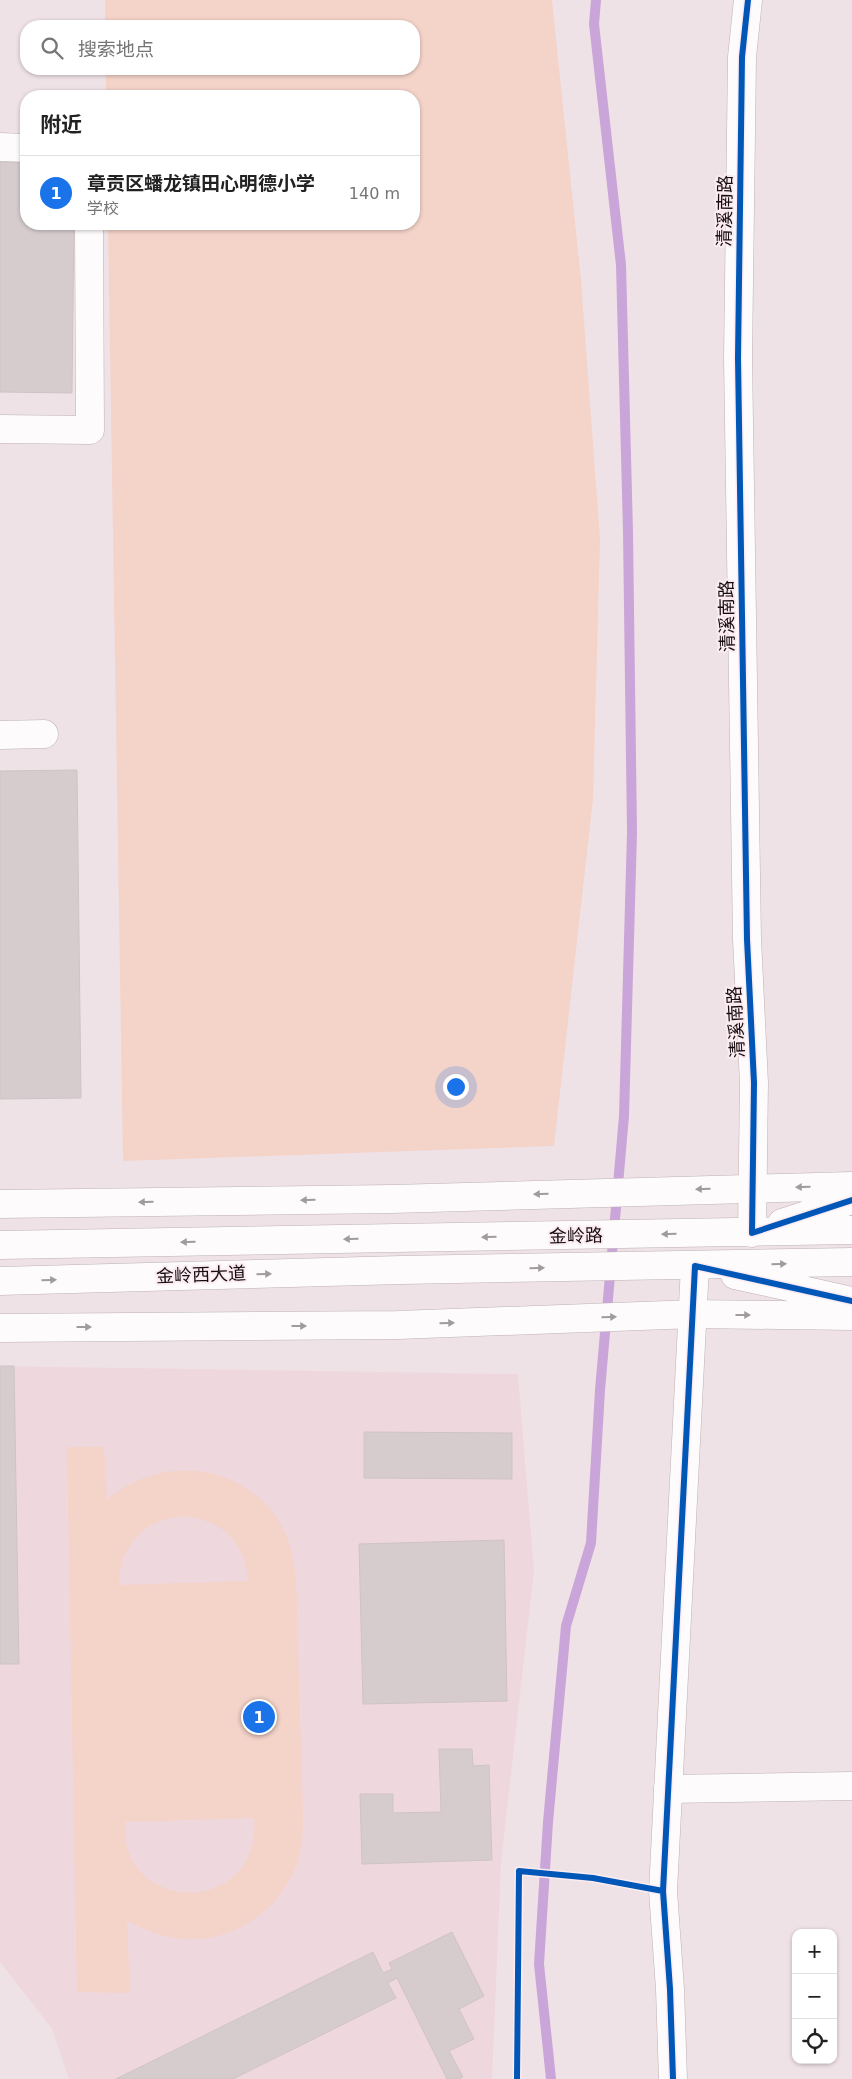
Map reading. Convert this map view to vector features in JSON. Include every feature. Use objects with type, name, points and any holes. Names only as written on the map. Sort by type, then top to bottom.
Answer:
[{"type":"street","name":"清溪南路","points":[[748,0],[742,57],[738,358],[747,939],[754,1083],[752,1233]]},
{"type":"street","points":[[0,147],[20,148]]},
{"type":"street","points":[[0,429],[90,430],[89,230]]},
{"type":"street","points":[[0,735],[44,734]]},
{"type":"street","points":[[0,1204],[392,1199],[852,1186]]},
{"type":"street","points":[[752,1233],[852,1200]]},
{"type":"street","points":[[752,1233],[852,1230]]},
{"type":"street","name":"金岭路","points":[[400,1239],[752,1233]]},
{"type":"street","name":"金岭西大道","points":[[0,1245],[400,1239]]},
{"type":"street","points":[[695,1266],[852,1262]]},
{"type":"street","points":[[695,1266],[852,1302]]},
{"type":"street","points":[[673,2079],[670,1989],[663,1891],[695,1266]]},
{"type":"street","name":"金岭路","points":[[401,1270],[695,1266]]},
{"type":"street","name":"金岭西大道","points":[[0,1281],[401,1270]]},
{"type":"street","points":[[0,1328],[398,1325],[694,1314],[852,1316]]},
{"type":"street","points":[[668,1789],[852,1786]]},
{"type":"shaded area","points":[[105,0],[552,0],[581,280],[600,539],[593,799],[554,1146],[123,1161],[108,230],[420,230],[420,90],[106,90],[106,75],[420,75],[420,20],[105,20]]},
{"type":"shaded area","points":[[0,1366],[518,1374],[534,1571],[501,1863],[492,2079],[69,2079],[52,2029],[0,1962]]},
{"type":"shaded area","points":[[67,1447],[104,1447],[107,1500],[130,1484],[155,1474],[181,1470],[207,1472],[231,1480],[254,1493],[272,1512],[287,1537],[292,1552],[296,1579],[303,1832],[300,1854],[290,1879],[279,1896],[265,1911],[248,1923],[230,1932],[190,1939],[163,1936],[127,1921],[130,1993],[77,1992]],"holes":[[[186,1516],[211,1523],[230,1536],[242,1555],[248,1581],[119,1585],[120,1570],[124,1557],[138,1536],[158,1522]],[[254,1818],[251,1850],[237,1874],[215,1888],[190,1892],[165,1888],[143,1875],[129,1853],[125,1822]]]},
{"type":"building","points":[[0,162],[20,163],[20,230],[74,230],[72,393],[0,392]]},
{"type":"building","points":[[77,770],[81,1098],[0,1099],[0,771]]},
{"type":"building","points":[[0,1366],[14,1366],[19,1664],[0,1664]]},
{"type":"building","points":[[364,1432],[512,1433],[512,1479],[364,1478]]},
{"type":"building","points":[[504,1540],[507,1701],[363,1704],[359,1544]]},
{"type":"building","points":[[439,1749],[472,1749],[473,1766],[489,1765],[492,1860],[362,1864],[360,1794],[393,1794],[393,1813],[441,1812]]},
{"type":"building","points":[[452,1932],[484,1996],[459,2009],[474,2039],[449,2051],[463,2077],[459,2079],[447,2079],[397,1978],[388,1983],[396,1998],[233,2079],[116,2079],[373,1952],[383,1973],[392,1969],[389,1963]]},
{"type":"waterway","points":[[551,2079],[539,1964],[548,1822],[566,1626],[591,1543],[600,1390],[624,1116],[632,833],[628,532],[621,265],[594,24],[596,0]]},
{"type":"cycle path","points":[[748,0],[742,57],[738,358],[747,939],[754,1083],[752,1233],[852,1200]]},
{"type":"cycle path","points":[[673,2079],[670,1989],[663,1891],[695,1266],[852,1301]]},
{"type":"cycle path","points":[[517,2079],[519,1871],[593,1878],[663,1891]]},
{"type":"place","name":"章贡区蟠龙镇田心明德小学","points":[[259,1717]]}]
